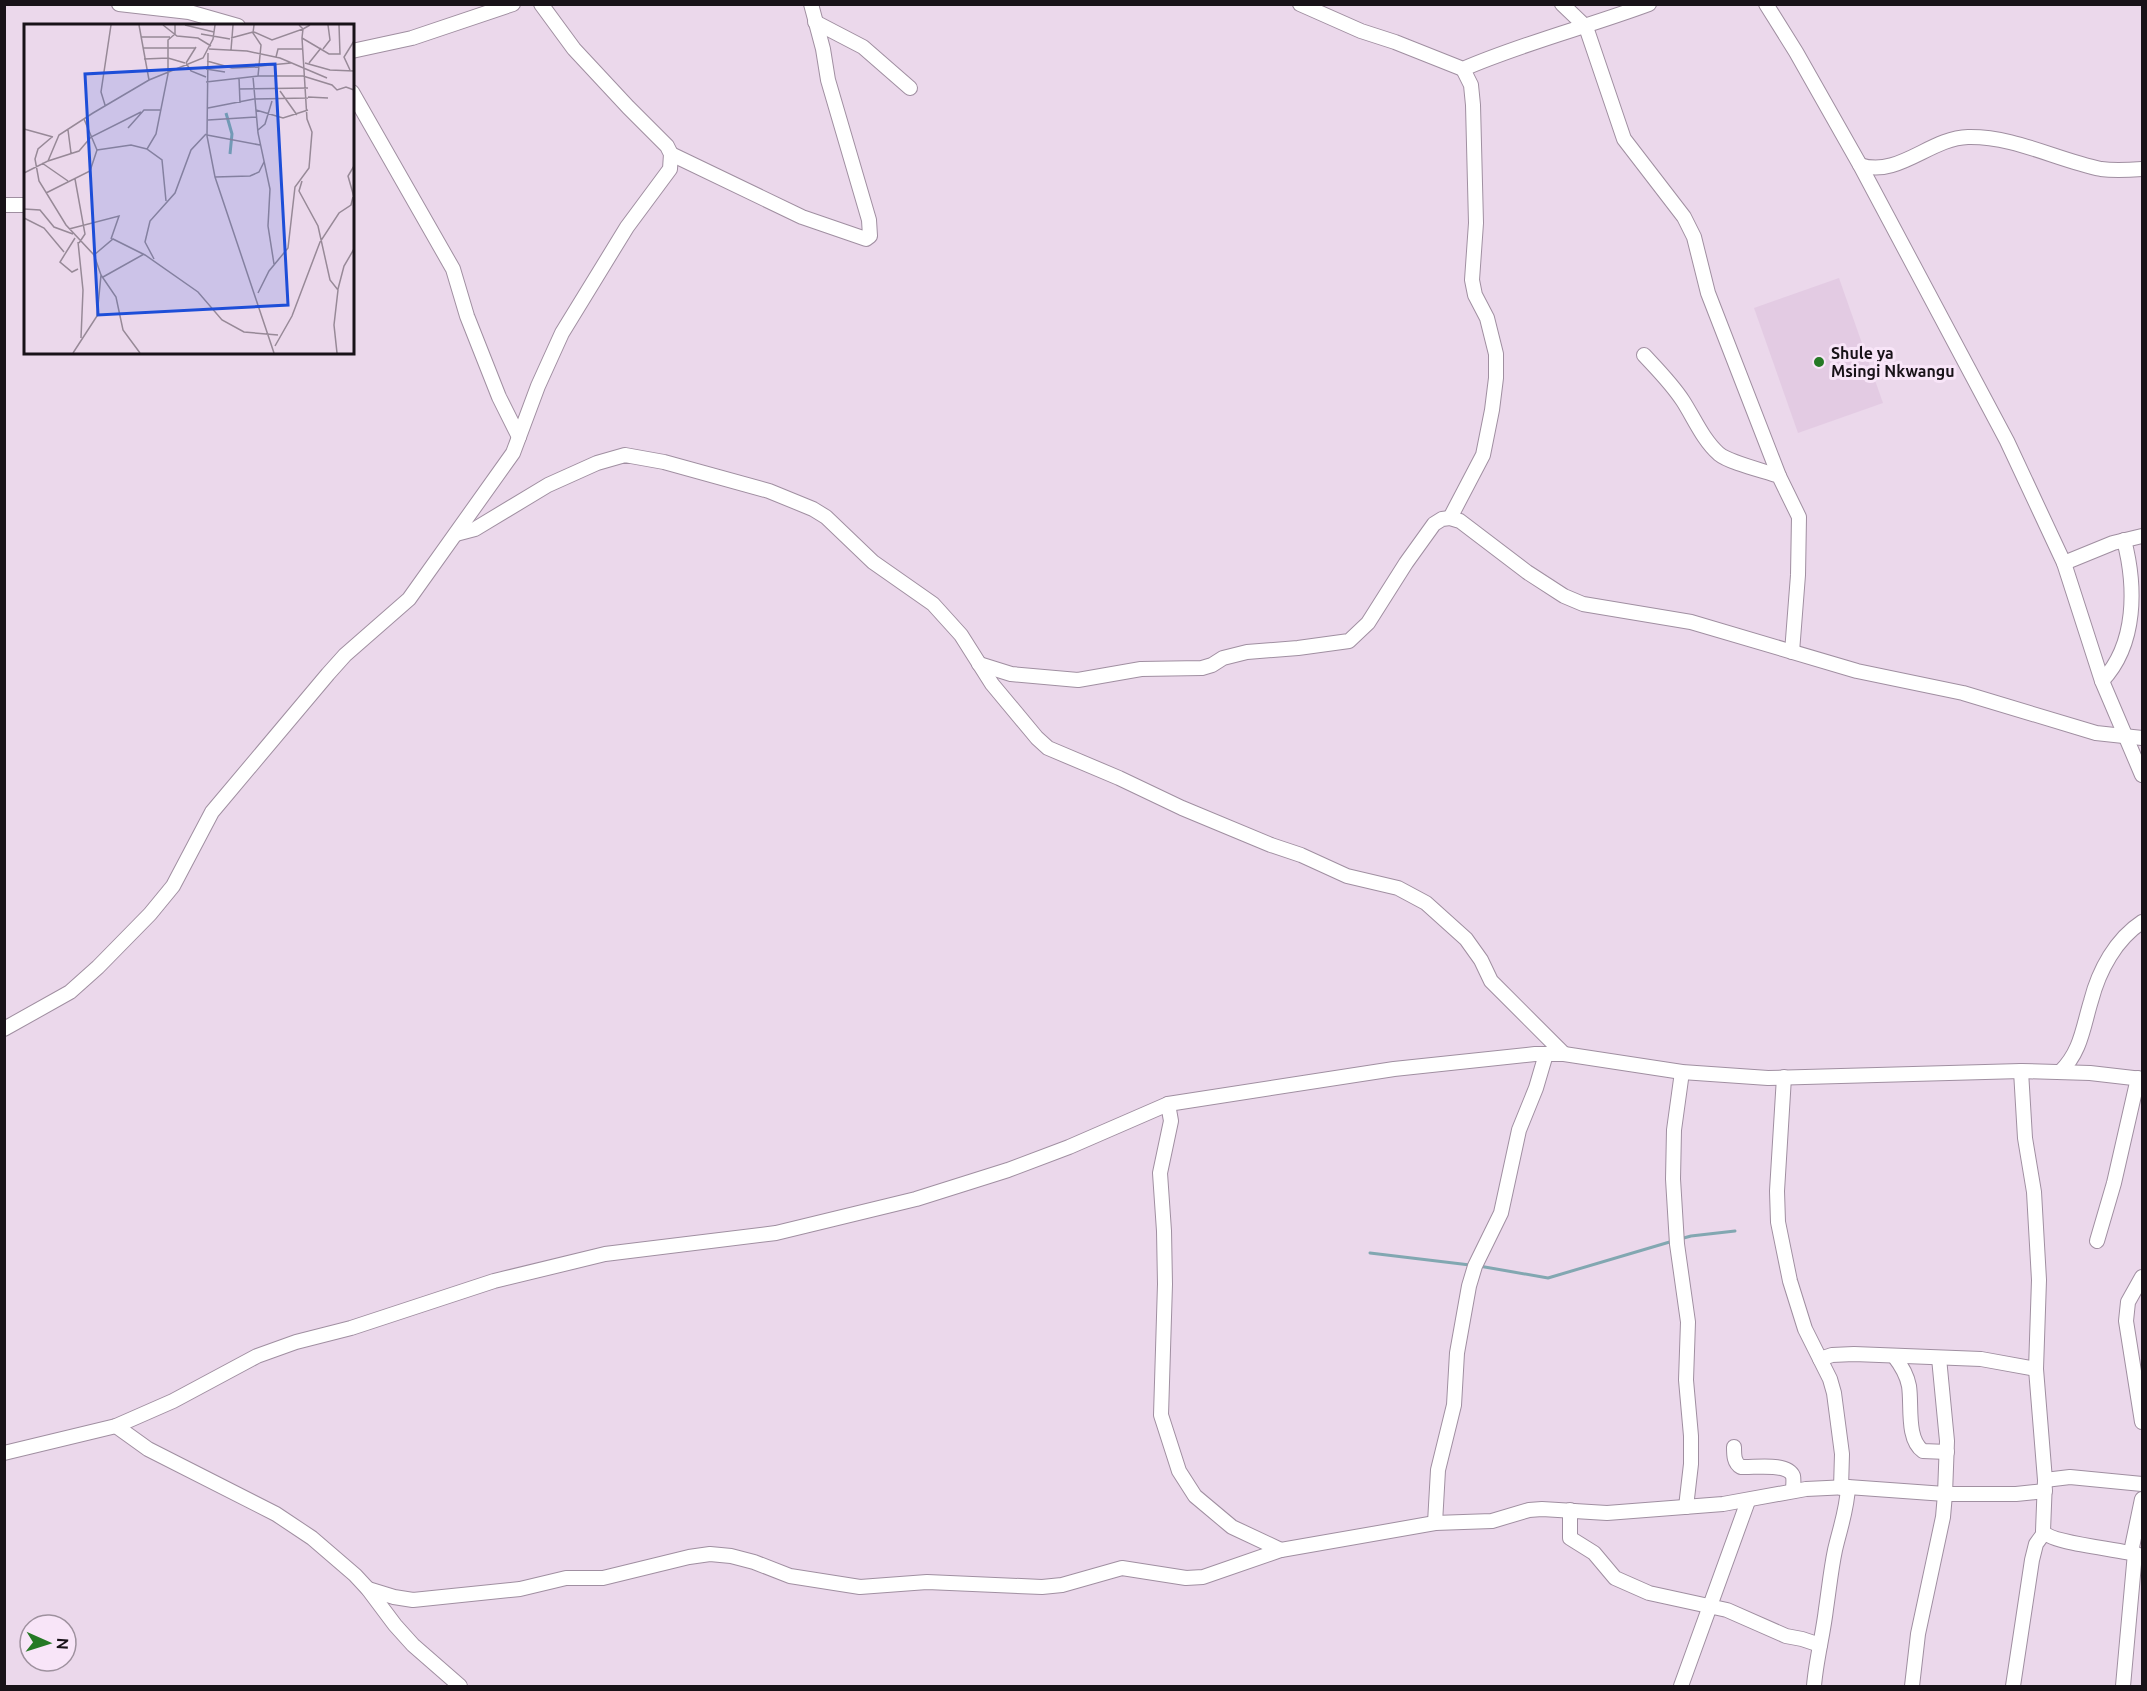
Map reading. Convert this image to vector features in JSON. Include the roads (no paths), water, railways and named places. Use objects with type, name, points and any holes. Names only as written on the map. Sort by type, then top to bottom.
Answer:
[{"type":"street","points":[[119,4],[189,12],[231,24]]},
{"type":"street","points":[[354,51],[412,38],[513,4]]},
{"type":"street","points":[[4,1029],[70,992],[150,914],[173,886],[212,812],[345,655],[409,599],[513,453],[538,386],[562,333],[627,227],[665,178],[672,162],[671,154],[660,138],[574,49],[541,4]]},
{"type":"street","points":[[671,154],[802,217],[866,238],[870,236],[869,220],[828,80],[811,4]]},
{"type":"street","points":[[1300,4],[1361,31],[1463,69],[1471,85],[1476,153],[1476,223],[1472,280],[1475,294],[1487,318],[1496,354],[1496,378],[1483,455],[1450,518]]},
{"type":"street","points":[[1562,4],[1586,27],[1624,139],[1684,217],[1694,237],[1708,293],[1779,476],[1797,508],[1799,517],[1798,575],[1792,652]]},
{"type":"street","points":[[1463,69],[1500,53],[1586,27],[1649,4]]},
{"type":"street","points":[[1766,4],[1860,165],[2007,441],[2064,562],[2102,681],[2142,775]]},
{"type":"street","points":[[815,22],[863,46],[910,88]]},
{"type":"street","points":[[354,96],[453,269],[466,316],[499,397],[519,437]]},
{"type":"street","points":[[1860,165],[1871,169],[1886,166],[1910,158],[1943,142],[1956,138],[1973,137],[2018,144],[2102,169],[2142,169]]},
{"type":"street","points":[[4,205],[24,205]]},
{"type":"street","points":[[1644,355],[1665,377],[1683,401],[1703,435],[1719,454],[1728,460],[1779,476]]},
{"type":"street","points":[[456,534],[475,529],[548,485],[611,458],[625,455],[664,462],[769,491],[799,503],[826,517],[873,562],[933,604],[961,634],[992,684],[1048,748],[1271,845],[1301,855],[1347,876],[1398,888],[1426,903],[1466,939],[1481,960],[1491,981],[1564,1054]]},
{"type":"street","points":[[979,664],[1011,674],[1078,680],[1141,669],[1202,668],[1223,658],[1246,652],[1349,641],[1368,623],[1411,555],[1434,524],[1442,519],[1450,518],[1460,520],[1527,572],[1564,596],[1583,604],[1690,622],[1857,671],[1963,693],[2096,733],[2142,738]]},
{"type":"street","points":[[2064,562],[2124,540],[2142,536]]},
{"type":"street","points":[[2102,681],[2119,658],[2128,630],[2132,577],[2124,540]]},
{"type":"street","points":[[2060,1071],[2073,1057],[2078,1046],[2095,988],[2109,958],[2118,942],[2142,922]]},
{"type":"street","points":[[1435,1523],[1438,1470],[1450,1424],[1457,1353],[1469,1286],[1475,1266],[1501,1213],[1519,1130],[1536,1088],[1546,1054]]},
{"type":"street","points":[[4,1453],[116,1426],[173,1401],[257,1356],[494,1281],[582,1259],[637,1249],[776,1233],[916,1199],[1059,1151],[1168,1104],[1394,1069],[1495,1057],[1564,1054],[1682,1072],[1784,1077],[2060,1071],[2140,1078],[2097,1241]]},
{"type":"street","points":[[2013,1686],[2032,1560],[2036,1544],[2044,1533],[2042,1518],[2045,1486],[2036,1369],[2039,1280],[2034,1192],[2025,1138],[2021,1071]]},
{"type":"street","points":[[1682,1072],[1674,1130],[1673,1179],[1677,1244],[1688,1322],[1686,1380],[1691,1464],[1686,1507]]},
{"type":"street","points":[[1784,1077],[1777,1191],[1778,1222],[1790,1281],[1804,1329],[1830,1379],[1839,1423],[1847,1506],[1835,1549],[1814,1686]]},
{"type":"street","points":[[1168,1104],[1171,1121],[1160,1173],[1165,1284],[1161,1415],[1179,1471],[1195,1496],[1232,1527],[1281,1550]]},
{"type":"street","points":[[2142,1277],[2128,1302],[2126,1321],[2142,1422]]},
{"type":"street","points":[[1820,1359],[1844,1353],[1990,1360],[2036,1369]]},
{"type":"street","points":[[1894,1356],[1900,1363],[1907,1381],[1913,1432],[1917,1446],[1923,1451],[1947,1452]]},
{"type":"street","points":[[1912,1686],[1918,1634],[1943,1517],[1945,1494],[1947,1452],[1939,1358]]},
{"type":"street","points":[[116,1426],[147,1449],[296,1525],[344,1564],[368,1589],[401,1632],[425,1657],[460,1686]]},
{"type":"street","points":[[1734,1447],[1735,1460],[1741,1467],[1781,1467],[1789,1471],[1793,1475],[1793,1491]]},
{"type":"street","points":[[368,1589],[393,1597],[413,1600],[520,1589],[566,1578],[603,1578],[688,1557],[710,1554],[754,1562],[790,1576],[860,1587],[937,1582],[1042,1587],[1062,1585],[1122,1568],[1186,1578],[1203,1577],[1281,1550],[1435,1523],[1492,1521],[1529,1510],[1608,1513],[1748,1501],[1793,1491],[1844,1487],[1945,1494],[2016,1494],[2070,1477],[2142,1484]]},
{"type":"street","points":[[2123,1686],[2142,1498]]},
{"type":"street","points":[[1681,1686],[1748,1501]]},
{"type":"street","points":[[1570,1510],[1568,1536],[1594,1553],[1616,1578],[1649,1593],[1727,1610],[1786,1636],[1820,1645]]},
{"type":"street","points":[[2044,1533],[2057,1539],[2136,1554]]},
{"type":"waterway","points":[[1680,1239],[1735,1231]]},
{"type":"waterway","points":[[1479,1266],[1548,1278],[1673,1241]]},
{"type":"waterway","points":[[1370,1253],[1470,1265]]},
{"type":"place","name":"Shule ya Msingi Nkwangu","points":[[1819,362]]}]
